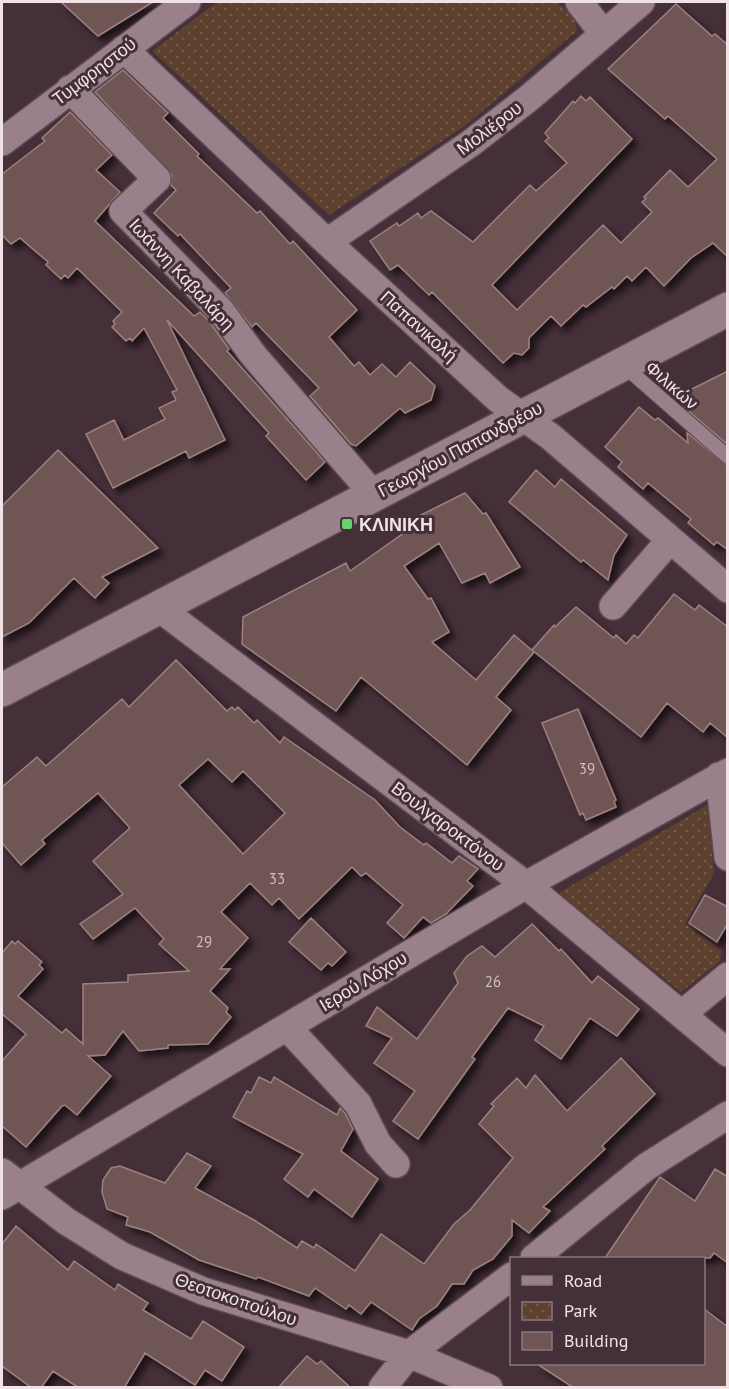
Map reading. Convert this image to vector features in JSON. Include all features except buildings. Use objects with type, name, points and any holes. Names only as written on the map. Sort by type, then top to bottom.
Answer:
[{"type":"main road","name":"Γεωργίου Παπανδρέου","points":[[2,690],[620,363],[728,309]]},
{"type":"street","name":"Τυμφρηστού","points":[[2,142],[187,2]]},
{"type":"street","points":[[579,2],[603,33]]},
{"type":"street","name":"Μολιέρου","points":[[327,242],[471,143],[529,98],[641,2]]},
{"type":"street","name":"Παπανικολή","points":[[124,49],[327,242],[498,399],[523,416],[728,589]]},
{"type":"street","name":"Ιωάννη Καβαλάρη","points":[[70,89],[157,179],[123,211],[221,310],[254,356],[374,495]]},
{"type":"street","points":[[613,606],[670,540]]},
{"type":"street","name":"Βουλγαροκτόνου","points":[[159,608],[526,885],[728,1053]]},
{"type":"street","points":[[723,774],[728,857]]},
{"type":"street","name":"Ιερού Λόχου","points":[[7,1184],[287,1027],[526,885],[723,774]]},
{"type":"street","points":[[682,1014],[728,976]]},
{"type":"street","points":[[287,1027],[358,1104],[378,1144],[396,1164]]},
{"type":"street","points":[[535,1257],[646,1167],[728,1115]]},
{"type":"street","name":"Θεοτοκοπούλου","points":[[7,1184],[122,1256],[203,1291],[409,1354],[489,1388]]},
{"type":"street","points":[[382,1388],[409,1354],[510,1278]]},
{"type":"lane","name":"Φιλικών","points":[[620,363],[728,456]]},
{"type":"green space","points":[[217,2],[558,2],[575,20],[577,31],[465,126],[329,215],[152,51]]},
{"type":"green space","points":[[707,805],[714,873],[685,924],[722,950],[720,961],[681,992],[559,893]]},
{"type":"place","name":"ΚΛΙΝΙΚΗ","points":[[347,524]]}]
